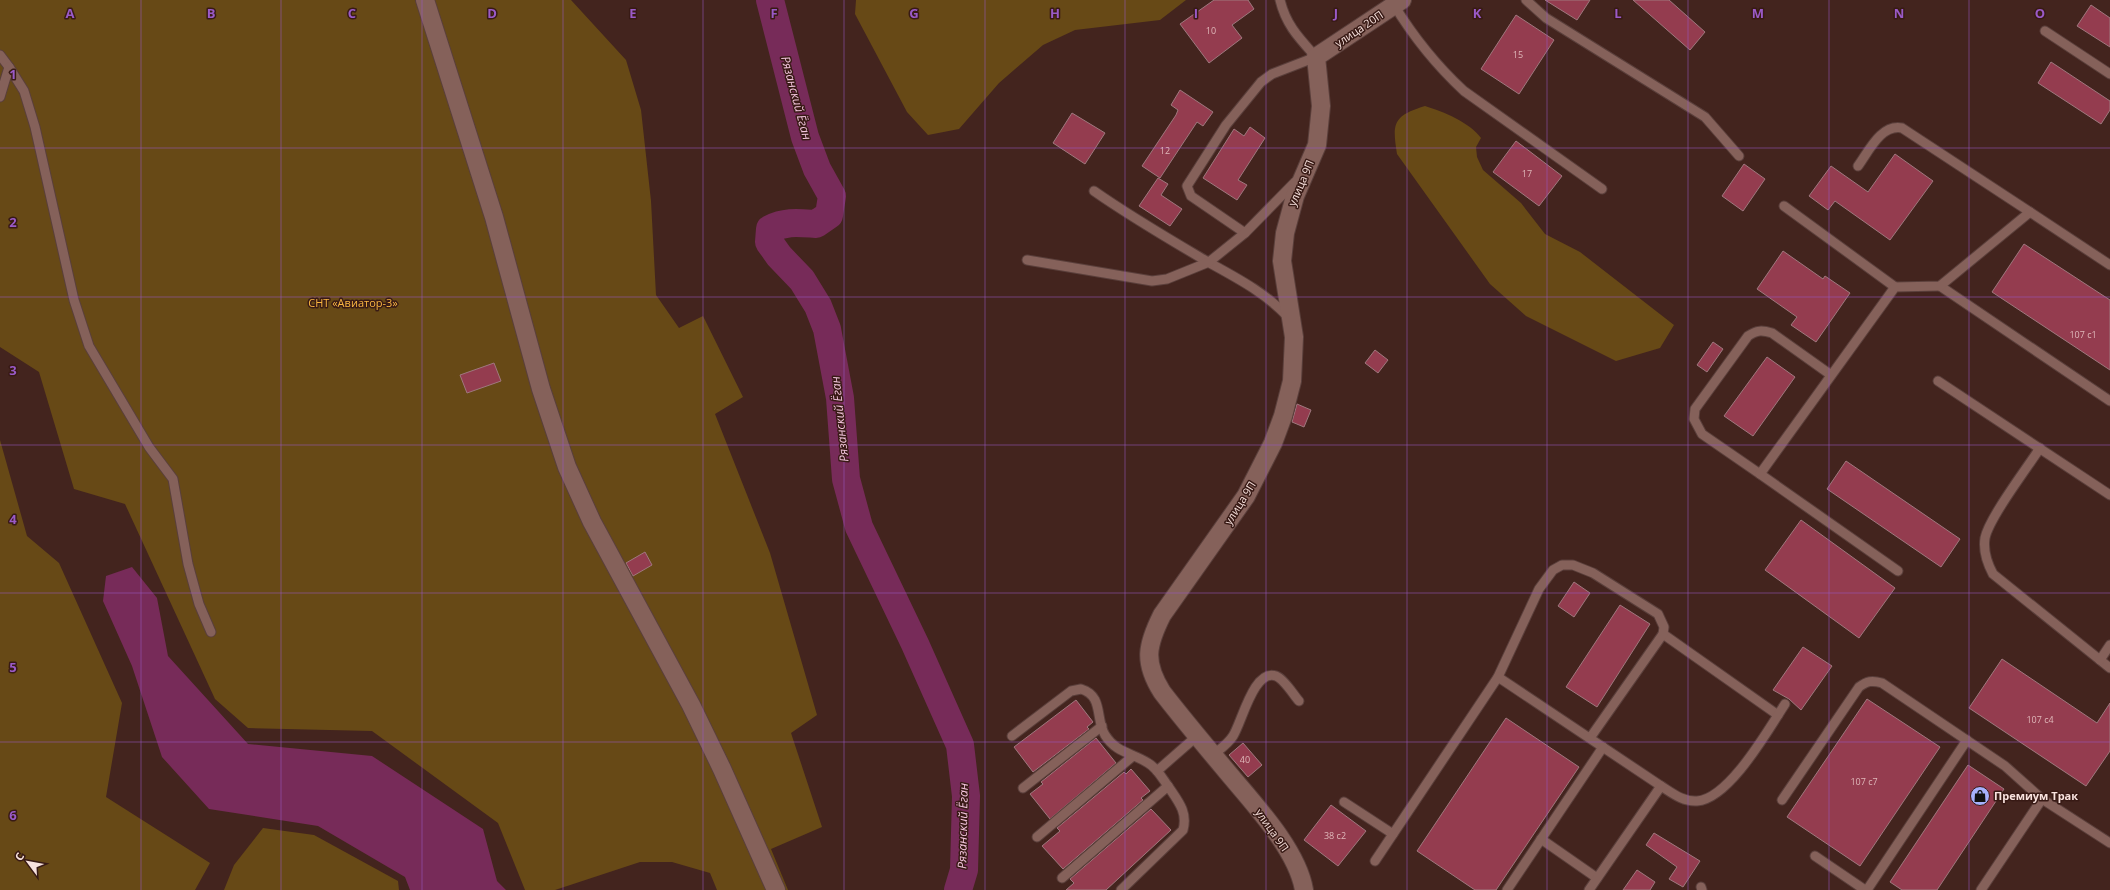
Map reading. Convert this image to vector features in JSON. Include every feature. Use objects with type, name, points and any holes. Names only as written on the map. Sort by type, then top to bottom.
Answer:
[{"type":"street","points":[[425,0],[494,217],[542,389],[567,467],[592,522],[691,705],[722,769],[776,890]]},
{"type":"street","name":"улица 20П","points":[[1316,57],[1398,3]]},
{"type":"street","name":"улица 9П","points":[[1304,890],[1302,879],[1293,859],[1273,828],[1197,736],[1155,682],[1150,668],[1148,654],[1152,635],[1173,600],[1246,496],[1273,443],[1283,416],[1292,381],[1294,337],[1282,261],[1285,233],[1295,196],[1317,145],[1321,106],[1316,57]]},
{"type":"lane","points":[[1245,233],[1191,196],[1188,191],[1190,180],[1226,125],[1261,82],[1272,74],[1316,57],[1291,28],[1284,16],[1280,0]]},
{"type":"lane","points":[[1526,0],[1546,18],[1704,116],[1739,156]]},
{"type":"lane","points":[[1398,3],[1409,29],[1448,76],[1464,91],[1602,189]]},
{"type":"lane","points":[[2045,31],[2110,74]]},
{"type":"lane","points":[[0,55],[24,91],[35,127],[74,300],[89,346],[133,421],[173,479],[188,564],[199,604],[211,632]]},
{"type":"lane","points":[[0,97],[9,67]]},
{"type":"lane","points":[[1858,166],[1882,133],[1888,129],[1902,128],[2110,265]]},
{"type":"lane","points":[[1027,260],[1152,281],[1167,278],[1209,262],[1245,233],[1284,195],[1310,164]]},
{"type":"lane","points":[[1094,191],[1128,214],[1272,301],[1292,321]]},
{"type":"lane","points":[[1784,206],[1895,287],[1940,286],[2110,401]]},
{"type":"lane","points":[[1940,286],[2030,212]]},
{"type":"lane","points":[[1760,474],[1895,287]]},
{"type":"lane","points":[[1831,375],[1772,333],[1763,330],[1756,331],[1748,336],[1695,409],[1694,419],[1702,434],[1898,572]]},
{"type":"lane","points":[[1938,381],[2110,495]]},
{"type":"lane","points":[[2040,448],[1992,522],[1985,538],[1988,564],[1993,574],[2110,668]]},
{"type":"lane","points":[[1375,861],[1498,677],[1539,589],[1553,570],[1562,565],[1573,565],[1593,573],[1658,614],[1664,627],[1663,634],[1590,738]]},
{"type":"lane","points":[[1663,634],[1778,715]]},
{"type":"lane","points":[[2100,660],[2110,645]]},
{"type":"lane","points":[[1213,755],[1232,737],[1239,726],[1253,692],[1264,677],[1271,675],[1278,676],[1299,701]]},
{"type":"lane","points":[[1498,677],[1661,786],[1681,798],[1697,801],[1713,796],[1725,787],[1736,775],[1785,704]]},
{"type":"lane","points":[[1782,800],[1859,687],[1866,682],[1874,680],[1882,683],[2005,766],[2042,799],[2110,844]]},
{"type":"lane","points":[[1012,736],[1076,689],[1085,690],[1095,700],[1099,708],[1104,734],[1111,743],[1118,749],[1148,763],[1157,771],[1168,786],[1184,813],[1186,821],[1183,830],[1121,890]]},
{"type":"lane","points":[[1023,788],[1102,726]]},
{"type":"lane","points":[[1157,771],[1197,736]]},
{"type":"lane","points":[[1814,856],[1866,890],[1967,740]]},
{"type":"lane","points":[[1507,890],[1602,746]]},
{"type":"lane","points":[[1037,837],[1133,756]]},
{"type":"lane","points":[[1062,878],[1168,786]]},
{"type":"lane","points":[[1589,890],[1661,786]]},
{"type":"lane","points":[[1981,890],[2042,799]]},
{"type":"lane","points":[[1344,802],[1393,834]]},
{"type":"lane","points":[[1541,839],[1597,878]]},
{"type":"green space","name":"СНТ «Авиатор-3»","points":[[0,0],[571,0],[626,60],[641,110],[651,201],[656,295],[679,328],[703,316],[743,397],[715,414],[770,553],[817,715],[791,733],[822,827],[771,849],[788,890],[717,890],[710,873],[672,862],[640,862],[555,890],[525,890],[498,823],[372,731],[248,728],[215,699],[125,504],[74,489],[39,372],[0,347]]},
{"type":"green space","points":[[856,0],[1186,0],[1160,20],[1075,30],[1043,45],[999,83],[959,129],[928,135],[907,112],[855,14]]},
{"type":"green space","points":[[1425,106],[1456,118],[1476,132],[1481,138],[1476,147],[1477,157],[1483,170],[1521,203],[1545,234],[1580,252],[1674,325],[1660,348],[1616,361],[1526,316],[1490,284],[1397,154],[1395,128],[1397,122],[1406,113]]},
{"type":"green space","points":[[0,440],[27,536],[59,563],[122,703],[106,797],[210,863],[195,890],[0,890]]},
{"type":"green space","points":[[263,828],[314,835],[398,881],[399,890],[224,890],[234,865]]},
{"type":"shaded area","points":[[132,567],[157,598],[168,656],[248,744],[372,756],[483,829],[497,881],[506,890],[410,890],[405,877],[318,826],[209,809],[162,757],[132,666],[103,601],[106,576]]},
{"type":"building","points":[[1214,0],[1248,0],[1254,9],[1232,25],[1242,38],[1209,63],[1180,24]]},
{"type":"building","points":[[1545,0],[1590,0],[1577,20]]},
{"type":"building","points":[[1633,0],[1669,0],[1705,32],[1690,50]]},
{"type":"building","points":[[2091,5],[2110,18],[2110,47],[2077,26]]},
{"type":"building","points":[[1516,15],[1554,40],[1519,94],[1481,69]]},
{"type":"building","points":[[2051,62],[2110,101],[2110,110],[2101,124],[2038,83]]},
{"type":"building","points":[[1180,90],[1213,112],[1203,126],[1197,122],[1160,178],[1142,166],[1176,115],[1178,110],[1171,105]]},
{"type":"building","points":[[1072,113],[1105,133],[1085,164],[1053,143]]},
{"type":"building","points":[[1250,127],[1265,138],[1238,180],[1247,185],[1237,200],[1203,178],[1234,129],[1244,136]]},
{"type":"building","points":[[1516,141],[1562,176],[1539,206],[1493,172]]},
{"type":"building","points":[[1895,154],[1933,181],[1890,240],[1835,201],[1828,210],[1809,196],[1831,166],[1868,192]]},
{"type":"building","points":[[1744,164],[1765,179],[1743,211],[1722,196]]},
{"type":"building","points":[[1158,178],[1168,184],[1161,195],[1182,209],[1170,226],[1139,206]]},
{"type":"building","points":[[2024,244],[2110,300],[2110,370],[1992,292]]},
{"type":"building","points":[[1783,251],[1823,279],[1825,276],[1850,293],[1816,342],[1791,325],[1797,317],[1757,289]]},
{"type":"building","points":[[1713,342],[1723,349],[1707,372],[1697,365]]},
{"type":"building","points":[[1375,350],[1388,360],[1378,373],[1365,363]]},
{"type":"building","points":[[1767,357],[1795,377],[1753,436],[1724,416]]},
{"type":"building","points":[[494,363],[501,381],[467,393],[460,375]]},
{"type":"building","points":[[1297,404],[1311,410],[1304,427],[1292,422]]},
{"type":"building","points":[[1846,461],[1960,539],[1941,567],[1827,489]]},
{"type":"building","points":[[1801,520],[1895,588],[1859,638],[1765,570]]},
{"type":"building","points":[[645,552],[652,565],[633,576],[626,563]]},
{"type":"building","points":[[1574,582],[1590,593],[1574,617],[1558,606]]},
{"type":"building","points":[[1620,605],[1650,624],[1597,707],[1566,687]]},
{"type":"building","points":[[1803,647],[1832,666],[1801,710],[1789,699],[1773,690]]},
{"type":"building","points":[[2002,659],[2097,723],[2110,703],[2110,751],[2086,786],[1969,708]]},
{"type":"building","points":[[1867,699],[1940,747],[1860,866],[1787,817]]},
{"type":"building","points":[[1076,700],[1093,722],[1087,727],[1089,729],[1033,772],[1014,747]]},
{"type":"building","points":[[1506,718],[1579,767],[1496,890],[1475,890],[1417,851]]},
{"type":"building","points":[[1096,738],[1116,763],[1050,819],[1030,794],[1043,784],[1041,782]]},
{"type":"building","points":[[1243,743],[1262,765],[1248,777],[1229,755]]},
{"type":"building","points":[[1968,765],[2004,789],[1937,890],[1902,890],[1890,882]]},
{"type":"building","points":[[1131,769],[1150,791],[1141,798],[1143,800],[1063,869],[1042,846],[1060,831],[1057,828],[1124,772],[1126,774]]},
{"type":"building","points":[[1331,805],[1366,831],[1338,866],[1304,840]]},
{"type":"building","points":[[1151,809],[1171,830],[1106,890],[1066,890],[1074,883],[1070,879]]},
{"type":"building","points":[[1654,833],[1700,861],[1683,887],[1669,879],[1677,867],[1646,845]]},
{"type":"building","points":[[1637,870],[1655,882],[1650,890],[1623,890]]},
{"type":"waterway","name":"Рязанский Ёган","points":[[770,0],[805,137],[817,169],[832,196],[829,215],[816,224],[798,223],[776,226],[770,229],[769,242],[779,256],[802,280],[818,306],[827,329],[840,398],[846,479],[859,527],[915,644],[960,745],[966,796],[964,870],[958,890]]},
{"type":"place","name":"Премиум Трак","points":[[1980,796]]}]
